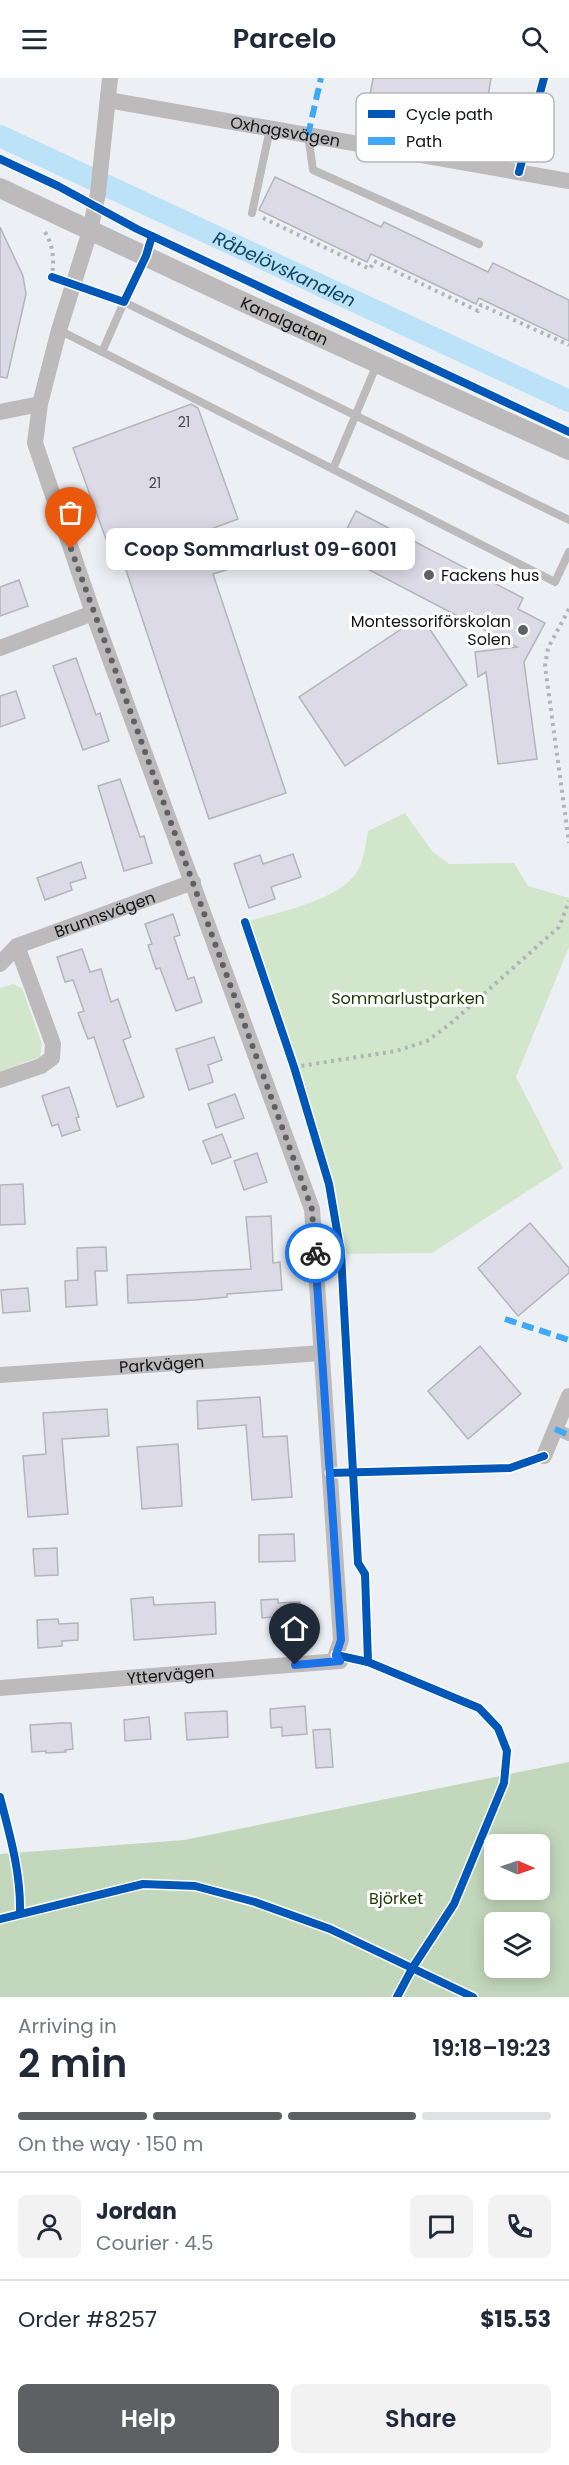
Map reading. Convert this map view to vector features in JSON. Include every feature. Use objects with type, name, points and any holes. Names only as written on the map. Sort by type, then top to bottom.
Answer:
[{"type":"street","points":[[110,78],[98,193],[90,231],[59,330],[40,404],[35,443],[93,613],[312,1209],[322,1353]]},
{"type":"street","name":"Oxhagsvägen","points":[[108,100],[356,143]]},
{"type":"street","name":"Oxhagsvägen","points":[[461,162],[569,181]]},
{"type":"street","name":"Kanalgatan","points":[[0,188],[569,450]]},
{"type":"street","points":[[0,412],[40,404]]},
{"type":"street","points":[[0,648],[93,613]]},
{"type":"street","name":"Brunnsvägen","points":[[0,964],[17,946],[193,882]]},
{"type":"street","points":[[0,1080],[41,1066],[52,1058],[53,1044],[17,946]]},
{"type":"street","name":"Parkvägen","points":[[0,1375],[322,1353]]},
{"type":"street","name":"Yttervägen","points":[[0,1688],[340,1661],[336,1655],[341,1640],[322,1353]]},
{"type":"street","points":[[544,1456],[562,1432],[569,1396]]},
{"type":"lane","points":[[252,213],[270,129]]},
{"type":"lane","points":[[308,135],[313,170],[479,244]]},
{"type":"lane","points":[[102,352],[124,302],[569,520]]},
{"type":"lane","points":[[59,330],[555,582],[569,552]]},
{"type":"lane","points":[[333,469],[378,363]]},
{"type":"path","points":[[252,213],[370,269],[374,261],[478,311],[481,305],[569,345]]},
{"type":"path","points":[[40,227],[52,246],[54,258],[52,277]]},
{"type":"path","points":[[569,609],[548,648],[545,666],[569,843]]},
{"type":"path","points":[[294,1066],[396,1051],[427,1041],[450,1024],[559,927],[569,901]]},
{"type":"path","points":[[291,1055],[297,1077]]},
{"type":"green space","name":"Sommarlustparken","points":[[405,813],[432,851],[449,864],[514,863],[528,886],[569,898],[569,947],[516,1077],[563,1168],[432,1253],[341,1254],[329,1184],[294,1067],[245,922],[320,899],[346,884],[355,875],[360,865],[368,831]]},
{"type":"green space","points":[[13,984],[22,988],[42,1044],[40,1057],[0,1071],[0,988]]},
{"type":"green space","name":"Björket","points":[[569,1762],[569,1997],[0,1997],[0,1854],[184,1840]]},
{"type":"building","points":[[373,78],[491,78],[489,93],[370,93]]},
{"type":"building","points":[[275,177],[381,227],[384,222],[488,272],[493,263],[569,300],[569,341],[479,298],[476,304],[371,254],[367,262],[259,210]]},
{"type":"building","points":[[0,227],[23,276],[26,294],[7,378],[0,377]]},
{"type":"building","points":[[191,404],[198,408],[238,519],[211,529],[226,570],[213,574],[286,793],[209,819],[123,561],[115,564],[73,448]]},
{"type":"building","name":"Fackens hus","points":[[356,511],[523,598],[518,609],[545,623],[524,662],[537,759],[498,764],[486,672],[478,677],[475,652],[517,647],[335,552]]},
{"type":"building","points":[[19,580],[28,606],[0,616],[0,587]]},
{"type":"building","points":[[421,616],[467,685],[345,766],[299,697]]},
{"type":"building","points":[[76,658],[96,715],[100,713],[109,741],[83,750],[53,666]]},
{"type":"building","points":[[16,691],[25,718],[0,727],[0,696]]},
{"type":"building","points":[[120,779],[140,837],[144,836],[152,863],[124,871],[98,786]]},
{"type":"building","points":[[293,854],[301,877],[271,887],[275,899],[249,908],[234,864],[260,855],[263,864]]},
{"type":"building","points":[[81,862],[86,878],[70,883],[72,890],[45,900],[37,878]]},
{"type":"building","points":[[173,914],[180,935],[174,937],[188,979],[194,977],[202,1002],[176,1011],[160,968],[156,969],[148,945],[152,944],[145,924]]},
{"type":"building","points":[[82,949],[90,972],[101,969],[111,1002],[118,999],[131,1037],[123,1040],[144,1097],[117,1107],[94,1037],[88,1039],[78,1013],[84,1011],[73,980],[65,982],[57,957]]},
{"type":"building","points":[[214,1037],[222,1060],[208,1065],[213,1082],[189,1090],[176,1049]]},
{"type":"building","points":[[69,1087],[79,1117],[76,1118],[80,1130],[62,1136],[58,1124],[52,1126],[42,1096]]},
{"type":"building","points":[[235,1094],[244,1118],[216,1128],[208,1104]]},
{"type":"building","points":[[222,1134],[231,1157],[212,1164],[203,1141]]},
{"type":"building","points":[[257,1153],[267,1182],[244,1190],[234,1161]]},
{"type":"building","points":[[23,1184],[25,1224],[0,1225],[0,1185]]},
{"type":"building","points":[[271,1216],[273,1263],[280,1262],[282,1290],[227,1294],[227,1297],[195,1300],[128,1303],[127,1275],[251,1269],[246,1217]]},
{"type":"building","points":[[530,1223],[569,1268],[569,1273],[518,1316],[478,1268]]},
{"type":"building","points":[[106,1247],[107,1271],[95,1271],[97,1305],[66,1307],[65,1281],[78,1280],[77,1248]]},
{"type":"building","points":[[28,1288],[30,1311],[3,1313],[1,1290]]},
{"type":"building","points":[[480,1346],[521,1394],[468,1439],[428,1391]]},
{"type":"building","points":[[260,1397],[263,1437],[287,1436],[292,1497],[252,1500],[246,1425],[198,1429],[197,1401]]},
{"type":"building","points":[[107,1409],[109,1436],[62,1439],[68,1514],[28,1517],[23,1456],[46,1454],[43,1413]]},
{"type":"building","points":[[178,1444],[182,1506],[142,1509],[137,1447]]},
{"type":"building","points":[[294,1534],[295,1561],[259,1562],[259,1535]]},
{"type":"building","points":[[57,1548],[58,1575],[35,1576],[33,1549]]},
{"type":"building","points":[[153,1597],[154,1605],[215,1602],[216,1634],[134,1640],[131,1599]]},
{"type":"building","points":[[278,1599],[278,1603],[300,1602],[302,1629],[276,1630],[275,1617],[262,1618],[261,1600]]},
{"type":"building","points":[[58,1619],[59,1624],[78,1623],[78,1640],[62,1641],[62,1646],[38,1648],[37,1620]]},
{"type":"building","points":[[305,1706],[307,1734],[282,1736],[282,1727],[271,1728],[270,1709]]},
{"type":"building","points":[[227,1711],[228,1737],[187,1740],[185,1713]]},
{"type":"building","points":[[149,1717],[151,1739],[125,1741],[124,1720]]},
{"type":"building","points":[[71,1723],[73,1749],[65,1750],[66,1752],[32,1752],[30,1725]]},
{"type":"building","points":[[330,1729],[333,1767],[316,1768],[313,1730]]},
{"type":"waterway","name":"Råbelövskanalen","points":[[0,136],[569,401]]},
{"type":"marked path","points":[[308,135],[321,78]]},
{"type":"marked path","points":[[505,1319],[569,1340]]},
{"type":"marked path","points":[[555,1429],[569,1435]]},
{"type":"cycle path","points":[[540,93],[544,78]]},
{"type":"cycle path","points":[[0,159],[58,186],[137,229],[569,432]]},
{"type":"cycle path","points":[[519,172],[522,162]]},
{"type":"cycle path","points":[[52,277],[124,302],[146,256],[152,236]]},
{"type":"cycle path","points":[[245,922],[294,1067],[329,1184],[341,1254],[358,1563],[365,1574],[368,1662]]},
{"type":"cycle path","points":[[330,1473],[510,1468],[544,1456]]},
{"type":"cycle path","points":[[336,1655],[368,1662],[479,1708],[498,1728],[507,1751],[504,1783],[454,1904],[413,1967],[397,1997]]},
{"type":"cycle path","points":[[0,1797],[17,1869],[20,1913]]},
{"type":"cycle path","points":[[0,1919],[143,1884],[195,1886],[255,1902],[330,1929],[473,1997]]},
{"type":"way so far","points":[[71,549],[312,1209],[315,1253]]},
{"type":"place","name":"Coop Sommarlust 09-6001","points":[[71,549]]},
{"type":"place","name":"Fackens hus","points":[[429,575]]},
{"type":"place","name":"Montessoriförskolan Solen","points":[[523,630]]},
{"type":"route","points":[[295,1665],[340,1661],[336,1655],[341,1640],[315,1253]]}]
